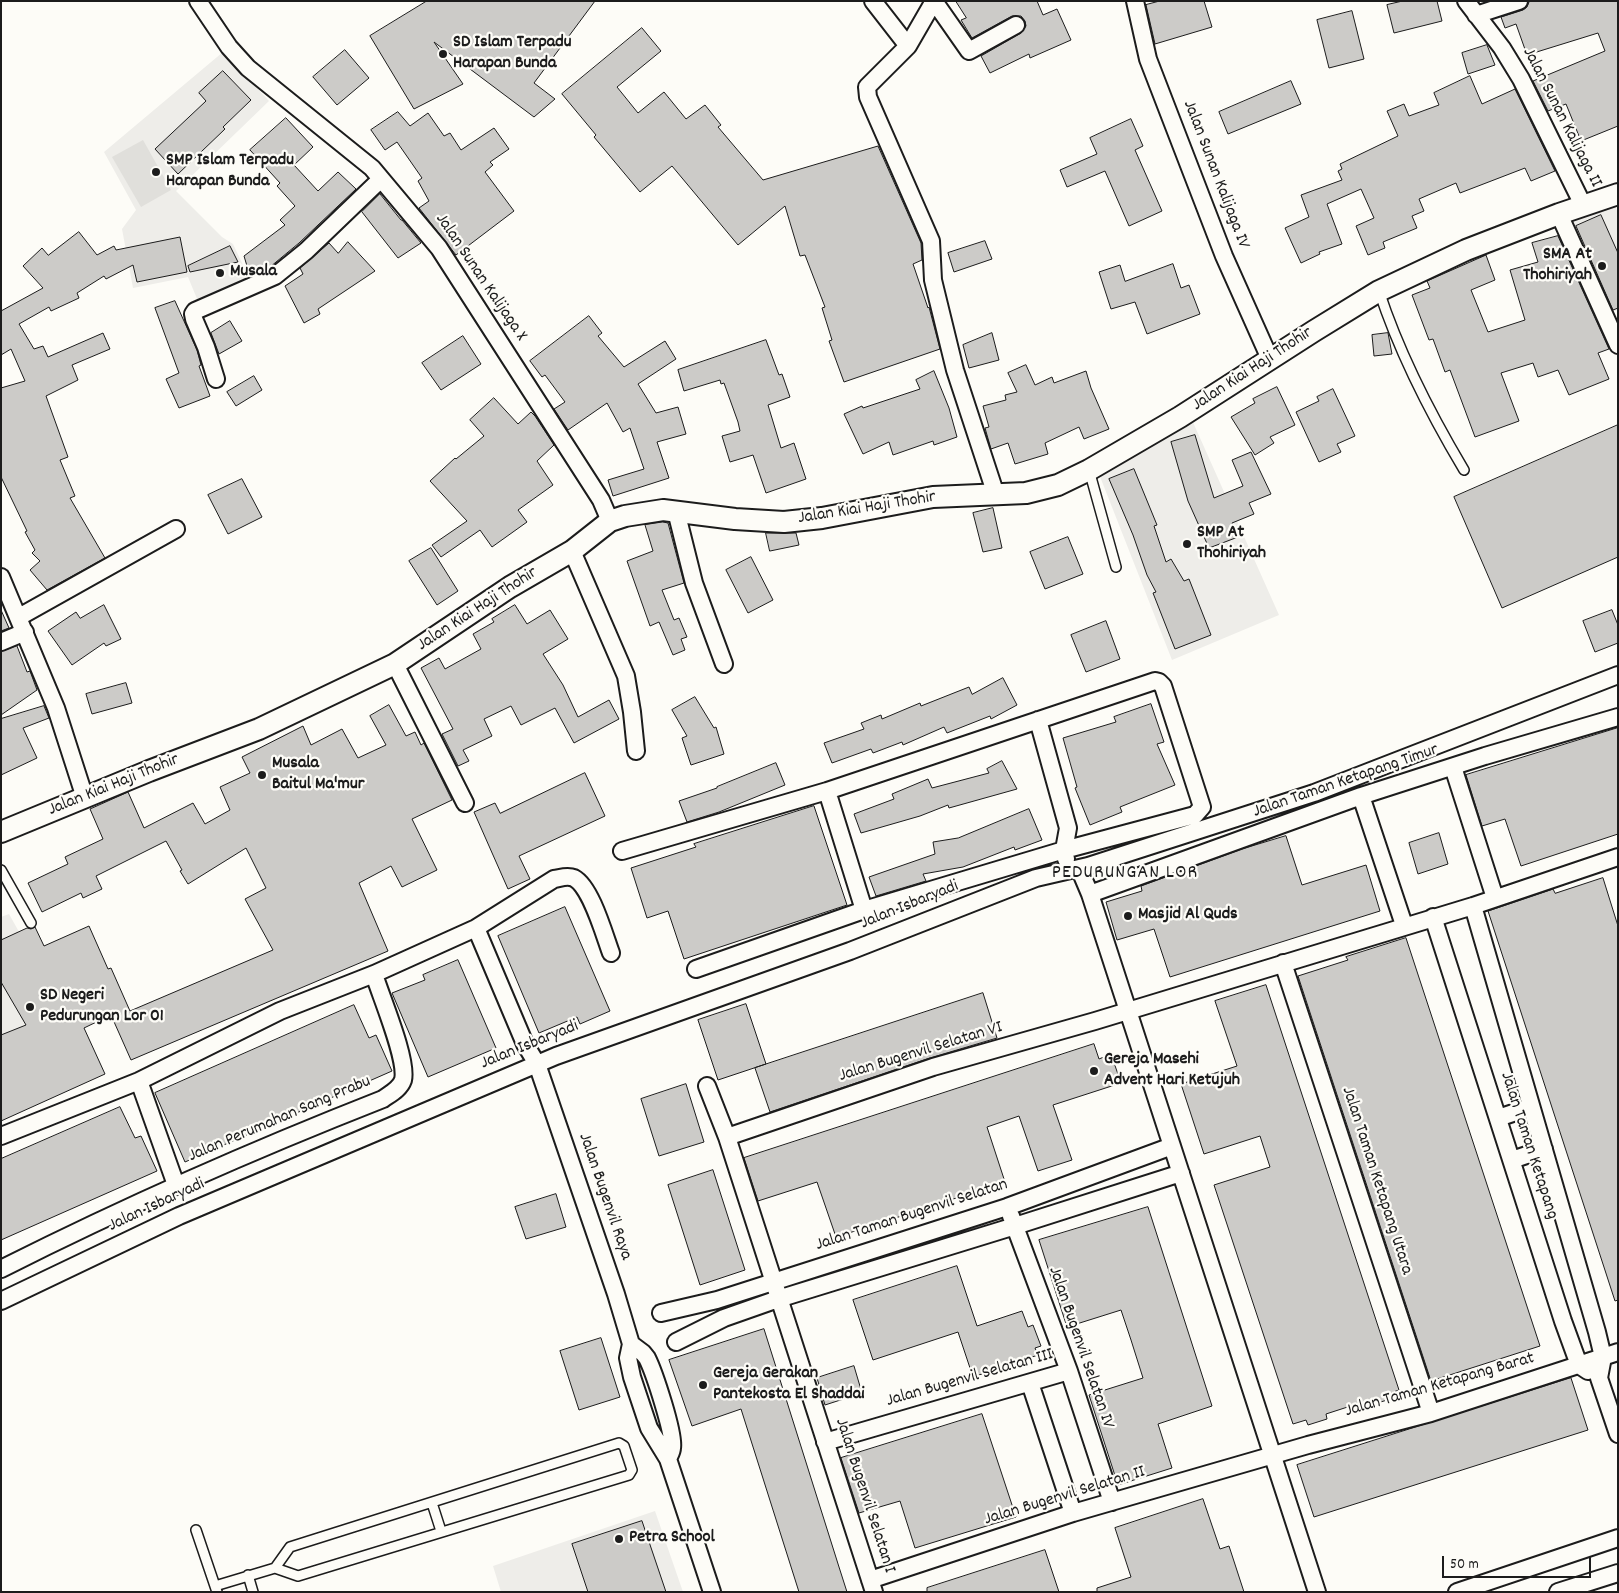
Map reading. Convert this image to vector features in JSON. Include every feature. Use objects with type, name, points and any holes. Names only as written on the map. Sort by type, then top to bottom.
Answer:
[{"type":"street","name":"Jalan Sunan Kalijaga X","points":[[198,1],[229,47],[248,68],[372,168],[439,248],[601,500],[610,521]]},
{"type":"street","points":[[873,1],[908,46]]},
{"type":"street","points":[[996,495],[955,370],[933,280],[931,241],[870,103],[868,86],[908,46],[934,1],[969,51],[1016,25]]},
{"type":"street","name":"Jalan Sunan Kalijaga IV","points":[[1135,1],[1148,60],[1224,256],[1270,359]]},
{"type":"street","name":"Jalan Sunan Kalijaga II","points":[[1466,1],[1502,48],[1521,79],[1583,205]]},
{"type":"street","points":[[1476,14],[1518,1]]},
{"type":"street","points":[[216,379],[206,347],[194,319],[194,310],[275,276],[306,251],[381,179]]},
{"type":"street","name":"Jalan Kiai Haji Thohir","points":[[1,832],[149,771],[259,729],[395,664],[510,587],[572,551],[610,521],[625,516],[663,510],[735,519],[784,522],[822,518],[933,497],[996,495],[1044,490],[1089,470],[1180,418],[1379,291],[1466,250],[1583,205],[1618,194]]},
{"type":"street","points":[[1559,214],[1618,345]]},
{"type":"street","points":[[676,511],[694,583],[724,664]]},
{"type":"street","points":[[1,642],[22,625],[176,529]]},
{"type":"street","points":[[572,551],[626,676],[636,751]]},
{"type":"street","points":[[1,577],[56,708],[85,798]]},
{"type":"street","points":[[395,664],[466,803]]},
{"type":"street","name":"Jalan Isbaryadi","points":[[1,1301],[180,1216],[537,1064],[654,1020],[850,951],[1036,878],[1079,868],[1314,793],[1618,676]]},
{"type":"street","points":[[622,851],[827,791],[1154,682],[1159,682],[1163,686],[1202,808],[1195,815],[1064,850],[864,910],[696,969]]},
{"type":"street","name":"Jalan Taman Ketapang Timur","points":[[1090,894],[1361,796],[1618,717]]},
{"type":"street","points":[[1038,720],[1068,828],[1064,850]]},
{"type":"street","points":[[1453,767],[1495,898]]},
{"type":"street","points":[[827,791],[864,910]]},
{"type":"street","points":[[1361,796],[1404,925]]},
{"type":"street","points":[[1068,828],[1083,845]]},
{"type":"street","points":[[1079,868],[1083,845]]},
{"type":"street","points":[[1064,850],[1079,868],[1090,894],[1317,1592]]},
{"type":"street","points":[[1128,1010],[1404,925],[1473,906],[1618,857]]},
{"type":"street","points":[[1,1136],[139,1081],[280,1011],[374,974],[476,928],[554,879],[567,876],[573,878],[585,889],[612,953]]},
{"type":"street","name":"Jalan Taman Ketapang","points":[[1473,906],[1531,1107],[1611,1355]]},
{"type":"street","name":"Jalan Taman Ketapang","points":[[1433,917],[1578,1366]]},
{"type":"street","points":[[476,928],[526,1044],[537,1064]]},
{"type":"street","name":"Jalan Taman Ketapang Utara","points":[[1283,963],[1431,1413]]},
{"type":"street","name":"Jalan Perumahan Sang Prabu","points":[[1,1269],[91,1224],[176,1185],[383,1099],[397,1089],[403,1081],[402,1064],[374,974]]},
{"type":"street","name":"Jalan Bugenvil Selatan VI","points":[[727,1136],[933,1067],[1128,1010]]},
{"type":"street","name":"Jalan Bugenvil Raya","points":[[537,1064],[616,1294],[631,1344],[647,1358],[660,1397],[672,1438],[672,1448],[668,1459],[712,1592]]},
{"type":"street","name":"Jalan Perumahan Sang Prabu","points":[[139,1081],[176,1185]]},
{"type":"street","points":[[707,1086],[727,1136],[773,1282]]},
{"type":"street","points":[[1498,1118],[1531,1107]]},
{"type":"street","name":"Jalan Taman Bugenvil Selatan","points":[[661,1313],[717,1300],[1007,1207],[1172,1146]]},
{"type":"street","points":[[1512,1160],[1544,1149]]},
{"type":"street","points":[[676,1342],[724,1318],[778,1299],[1181,1173]]},
{"type":"street","name":"Jalan Bugenvil Selatan IV","points":[[1007,1207],[1070,1371],[1112,1502]]},
{"type":"street","name":"Jalan Bugenvil Selatan I","points":[[773,1282],[872,1586]]},
{"type":"street","points":[[1598,1378],[1611,1355]]},
{"type":"street","name":"Jalan Taman Ketapang Barat","points":[[1273,1456],[1431,1413],[1611,1355]]},
{"type":"street","points":[[1578,1366],[1598,1378],[1618,1434]]},
{"type":"street","name":"Jalan Bugenvil Selatan III","points":[[825,1442],[1070,1371]]},
{"type":"street","points":[[1030,1383],[1073,1513]]},
{"type":"street","name":"Jalan Bugenvil Selatan II","points":[[872,1586],[1073,1513],[1273,1456]]},
{"type":"street","points":[[1457,1592],[1618,1538]]},
{"type":"street","points":[[1558,1592],[1618,1574]]},
{"type":"lane","points":[[1379,291],[1418,389],[1464,470]]},
{"type":"lane","points":[[1089,470],[1116,567]]},
{"type":"lane","points":[[1,870],[31,923]]},
{"type":"lane","points":[[196,1530],[216,1589],[248,1575],[275,1568],[298,1576],[629,1475],[632,1470],[624,1446],[619,1443],[290,1547],[275,1568]]},
{"type":"lane","points":[[432,1502],[441,1531]]},
{"type":"lane","points":[[248,1575],[253,1592]]},
{"type":"shaded area","name":"SMP Islam Terpadu Harapan Bunda","points":[[223,52],[269,101],[176,191],[222,237],[233,244],[251,282],[200,306],[188,277],[133,288],[122,229],[136,210],[104,152]]},
{"type":"shaded area","points":[[143,140],[171,190],[141,207],[112,157]]},
{"type":"shaded area","name":"SMA At Thohiriyah","points":[[1615,206],[1618,213],[1618,310],[1606,314],[1567,223]]},
{"type":"shaded area","name":"SMP At Thohiriyah","points":[[1192,420],[1279,615],[1172,660],[1099,474]]},
{"type":"shaded area","name":"SD Negeri Pedurungan Lor 01","points":[[9,914],[46,980],[71,1033],[1,1067],[1,917]]},
{"type":"shaded area","name":"Petra School","points":[[655,1511],[683,1592],[501,1592],[493,1566]]},
{"type":"building","name":"SD Islam Terpadu Harapan Bunda","points":[[427,1],[595,1],[534,83],[555,99],[534,117],[434,42],[463,84],[414,109],[370,36]]},
{"type":"building","points":[[956,1],[1037,1],[1043,15],[1057,9],[1071,40],[1030,58],[1029,54],[990,73],[981,56],[1021,33],[1026,26],[1025,21],[1021,16],[1012,16],[972,38],[961,20],[966,18]]},
{"type":"building","points":[[1160,1],[1204,1],[1212,27],[1155,44],[1146,5]]},
{"type":"building","points":[[1403,1],[1437,1],[1442,21],[1394,33],[1387,5]]},
{"type":"building","points":[[1532,1],[1618,1],[1618,126],[1581,141],[1566,104],[1548,111],[1533,81],[1605,51],[1598,33],[1527,55],[1516,24],[1505,28],[1501,17],[1523,10]]},
{"type":"building","points":[[1352,11],[1364,59],[1329,68],[1317,20]]},
{"type":"building","points":[[642,28],[661,51],[617,87],[638,113],[664,92],[686,119],[705,105],[721,125],[718,127],[763,180],[878,146],[921,243],[922,260],[913,264],[929,307],[940,349],[844,382],[829,341],[832,340],[822,308],[825,307],[805,255],[800,256],[785,206],[738,245],[672,166],[640,192],[594,137],[596,135],[562,94]]},
{"type":"building","points":[[1487,45],[1495,65],[1468,74],[1462,53]]},
{"type":"building","points":[[345,50],[369,78],[337,105],[313,77]]},
{"type":"building","points":[[223,71],[251,100],[223,127],[225,129],[178,174],[155,149],[206,101],[199,93]]},
{"type":"building","points":[[1470,76],[1482,104],[1515,89],[1555,171],[1531,181],[1525,168],[1460,193],[1456,183],[1419,199],[1424,211],[1412,216],[1417,228],[1383,242],[1385,248],[1368,255],[1356,226],[1374,218],[1361,189],[1327,204],[1342,244],[1319,252],[1320,254],[1301,263],[1285,228],[1309,217],[1301,195],[1342,180],[1338,171],[1342,169],[1340,164],[1398,136],[1387,111],[1404,104],[1409,116],[1439,105],[1434,93]]},
{"type":"building","points":[[1291,81],[1301,104],[1228,134],[1219,112]]},
{"type":"building","points":[[398,112],[410,126],[428,113],[444,136],[450,133],[461,150],[494,128],[509,149],[490,162],[493,165],[485,172],[514,211],[456,255],[419,208],[429,201],[418,181],[422,178],[397,142],[385,150],[371,130]]},
{"type":"building","points":[[286,118],[313,147],[294,165],[318,191],[338,172],[356,189],[299,243],[270,267],[250,276],[244,256],[285,225],[280,220],[295,206],[277,186],[280,183],[250,150]]},
{"type":"building","points":[[1131,119],[1143,146],[1135,150],[1162,211],[1129,226],[1105,171],[1067,187],[1060,170],[1097,154],[1090,138]]},
{"type":"building","points":[[380,194],[421,243],[398,258],[362,212]]},
{"type":"building","points":[[1601,215],[1618,253],[1618,308],[1613,310],[1576,226]]},
{"type":"building","points":[[79,232],[97,255],[114,246],[116,250],[180,237],[187,272],[137,282],[133,265],[106,279],[104,276],[77,293],[79,298],[51,311],[49,307],[19,324],[34,349],[43,346],[48,357],[103,333],[110,349],[72,365],[78,380],[46,396],[68,457],[60,460],[75,496],[70,498],[105,558],[47,590],[30,570],[40,561],[32,553],[35,550],[1,477],[1,388],[25,381],[11,349],[1,355],[1,311],[43,288],[23,266],[42,248],[48,255]]},
{"type":"building","points":[[1558,236],[1609,349],[1598,353],[1609,379],[1569,395],[1558,370],[1538,377],[1533,363],[1501,373],[1519,421],[1475,437],[1450,370],[1445,372],[1433,339],[1429,340],[1412,295],[1430,288],[1427,281],[1486,255],[1495,280],[1471,290],[1488,332],[1525,320],[1510,270],[1538,262],[1532,243]]},
{"type":"building","points":[[985,241],[992,259],[954,272],[948,253]]},
{"type":"building","points":[[348,242],[375,271],[318,309],[320,314],[304,323],[285,286],[303,274],[300,268],[329,243],[338,253]]},
{"type":"building","points":[[230,246],[238,262],[190,272],[188,266]]},
{"type":"building","points":[[1173,264],[1181,288],[1189,285],[1200,314],[1147,334],[1135,302],[1111,309],[1099,272],[1120,265],[1125,281]]},
{"type":"building","points":[[175,301],[197,350],[201,365],[199,366],[210,396],[179,408],[166,379],[179,373],[155,308]]},
{"type":"building","points":[[589,316],[602,333],[598,336],[624,367],[665,341],[676,359],[638,384],[656,413],[678,407],[686,434],[657,442],[669,478],[613,496],[608,480],[644,469],[630,428],[623,432],[607,403],[568,430],[554,409],[565,402],[545,375],[542,377],[530,361]]},
{"type":"building","points":[[230,321],[242,341],[219,354],[211,333]]},
{"type":"building","points":[[992,333],[999,360],[969,368],[963,345]]},
{"type":"building","points":[[1388,333],[1392,354],[1374,356],[1372,335]]},
{"type":"building","points":[[463,336],[481,364],[441,390],[422,363]]},
{"type":"building","points":[[766,340],[779,375],[782,374],[790,397],[768,405],[781,448],[794,443],[806,479],[766,493],[753,455],[730,462],[722,436],[740,431],[724,383],[721,384],[720,380],[684,391],[678,370]]},
{"type":"building","points":[[1026,365],[1035,385],[1052,377],[1054,383],[1086,371],[1091,388],[1109,429],[1084,439],[1079,427],[1045,443],[1048,454],[1015,464],[1008,443],[991,449],[985,428],[989,427],[983,406],[1006,400],[1005,395],[1017,392],[1008,373]]},
{"type":"building","points":[[934,371],[949,408],[957,437],[934,445],[933,441],[893,455],[889,442],[863,454],[844,414],[862,406],[863,408],[920,389],[916,380]]},
{"type":"building","points":[[254,376],[262,390],[236,406],[227,392]]},
{"type":"building","points":[[1277,387],[1295,425],[1270,437],[1274,443],[1255,455],[1231,417],[1255,403],[1253,399]]},
{"type":"building","points":[[1333,389],[1355,436],[1337,444],[1341,452],[1319,462],[1296,412],[1319,401],[1317,397]]},
{"type":"building","points":[[494,398],[518,424],[531,412],[535,416],[554,445],[537,461],[553,485],[518,510],[527,522],[492,547],[480,530],[441,557],[432,545],[467,521],[430,481],[455,458],[484,436],[470,420]]},
{"type":"building","points":[[1618,425],[1618,557],[1502,608],[1454,497]]},
{"type":"building","points":[[1195,435],[1214,498],[1243,486],[1232,460],[1251,452],[1271,494],[1249,503],[1254,514],[1232,523],[1238,537],[1209,548],[1188,501],[1171,442]]},
{"type":"building","points":[[1134,469],[1157,525],[1154,526],[1166,562],[1171,559],[1184,581],[1189,579],[1211,635],[1175,649],[1153,593],[1156,592],[1147,575],[1133,535],[1109,479]]},
{"type":"building","points":[[242,479],[262,517],[228,534],[208,495]]},
{"type":"building","points":[[993,508],[1002,548],[983,552],[973,513]]},
{"type":"building","points":[[668,523],[684,583],[662,590],[674,620],[679,618],[687,637],[681,639],[685,650],[673,655],[659,622],[650,626],[627,561],[653,551],[645,525]]},
{"type":"building","points":[[766,533],[796,533],[799,545],[770,551]]},
{"type":"building","points":[[1068,537],[1083,574],[1045,589],[1030,552]]},
{"type":"building","points":[[431,548],[458,591],[437,605],[409,561]]},
{"type":"building","points":[[751,557],[773,600],[748,613],[726,570]]},
{"type":"building","points":[[104,605],[121,639],[106,646],[104,643],[72,665],[48,631],[76,612],[80,618]]},
{"type":"building","points":[[515,605],[527,624],[550,610],[568,639],[543,654],[563,685],[578,717],[609,700],[619,719],[574,743],[555,708],[521,725],[511,706],[484,719],[492,736],[463,750],[469,761],[458,766],[442,734],[453,729],[421,668],[439,658],[445,669],[481,649],[473,634],[494,622],[492,619]]},
{"type":"building","points":[[1,610],[9,628],[1,631]]},
{"type":"building","points":[[1612,610],[1618,625],[1618,643],[1595,652],[1583,621]]},
{"type":"building","points":[[1106,621],[1120,659],[1086,672],[1071,635]]},
{"type":"building","points":[[17,646],[27,672],[30,671],[37,690],[1,715],[1,652]]},
{"type":"building","points":[[1003,678],[1017,705],[991,719],[990,716],[947,733],[944,727],[903,745],[902,742],[873,753],[871,749],[832,763],[824,743],[864,729],[861,723],[881,715],[882,719],[920,703],[921,706],[969,687],[972,694]]},
{"type":"building","points":[[126,683],[132,703],[92,714],[86,694]]},
{"type":"building","points":[[695,697],[714,728],[716,727],[724,754],[691,765],[682,738],[687,736],[672,710]]},
{"type":"building","points":[[1151,704],[1164,742],[1157,744],[1175,785],[1120,807],[1122,812],[1090,825],[1075,788],[1077,787],[1063,738],[1116,722],[1114,717]]},
{"type":"building","points":[[389,705],[406,736],[415,732],[421,745],[424,743],[452,800],[412,819],[437,870],[402,887],[391,866],[359,883],[388,951],[131,1060],[111,1015],[84,1028],[105,1074],[1,1121],[1,1035],[26,1025],[1,982],[1,940],[27,928],[35,927],[44,946],[89,926],[108,969],[111,968],[130,1011],[273,950],[245,899],[266,888],[246,848],[188,884],[166,841],[96,876],[102,889],[83,898],[81,893],[42,912],[28,883],[68,864],[65,857],[103,839],[90,809],[128,792],[144,828],[193,803],[205,824],[230,810],[220,787],[250,773],[242,757],[303,726],[311,745],[342,729],[358,758],[386,745],[370,716]]},
{"type":"building","points":[[44,706],[49,718],[23,728],[37,758],[1,775],[1,719]]},
{"type":"building","points":[[1618,728],[1618,834],[1521,866],[1505,819],[1482,826],[1466,775]]},
{"type":"building","points":[[1002,761],[1017,789],[949,808],[948,805],[920,816],[861,833],[854,814],[894,799],[892,794],[928,779],[932,788],[989,773],[987,769]]},
{"type":"building","points":[[776,763],[785,785],[719,812],[687,822],[679,801],[717,788]]},
{"type":"building","points":[[585,773],[605,816],[519,856],[530,879],[508,889],[474,812],[495,803],[500,813]]},
{"type":"building","points":[[814,806],[847,905],[684,959],[668,911],[647,918],[631,868],[696,847],[694,844]]},
{"type":"building","points":[[1029,809],[1042,840],[1015,850],[1014,847],[963,867],[923,874],[926,881],[876,896],[869,877],[935,854],[933,842],[958,838]]},
{"type":"building","points":[[1439,833],[1448,864],[1418,874],[1409,843]]},
{"type":"building","points":[[1286,836],[1302,885],[1366,865],[1380,911],[1170,977],[1154,929],[1117,940],[1106,902],[1142,891],[1141,886],[1242,849]]},
{"type":"building","points":[[1603,878],[1618,926],[1618,1300],[1615,1301],[1488,911],[1553,889],[1555,893]]},
{"type":"building","points":[[565,907],[610,1011],[580,1024],[577,1017],[539,1033],[498,936]]},
{"type":"building","points":[[1406,938],[1540,1346],[1431,1381],[1298,976],[1348,960],[1346,957]]},
{"type":"building","points":[[458,960],[496,1048],[428,1077],[392,993],[425,980],[423,975]]},
{"type":"building","points":[[1266,985],[1399,1390],[1385,1395],[1387,1400],[1365,1407],[1363,1402],[1326,1414],[1327,1419],[1308,1425],[1306,1420],[1293,1424],[1214,1185],[1270,1167],[1260,1136],[1204,1154],[1181,1084],[1237,1066],[1215,1001]]},
{"type":"building","points":[[983,993],[997,1038],[930,1058],[770,1112],[755,1068]]},
{"type":"building","points":[[746,1004],[766,1064],[718,1080],[698,1020]]},
{"type":"building","points":[[354,1005],[369,1038],[376,1035],[392,1071],[185,1162],[155,1093]]},
{"type":"building","points":[[1094,1044],[1099,1059],[1111,1054],[1121,1083],[1053,1105],[1072,1160],[1038,1171],[1019,1116],[987,1127],[1005,1182],[868,1227],[836,1237],[817,1182],[758,1201],[744,1158]]},
{"type":"building","points":[[686,1084],[704,1142],[659,1156],[641,1099]]},
{"type":"building","points":[[120,1107],[135,1138],[141,1136],[157,1171],[1,1240],[1,1159]]},
{"type":"building","points":[[713,1170],[745,1270],[700,1285],[668,1185]]},
{"type":"building","points":[[556,1194],[566,1227],[526,1239],[515,1207]]},
{"type":"building","points":[[1148,1207],[1212,1406],[1158,1424],[1172,1468],[1118,1485],[1089,1395],[1143,1378],[1131,1340],[1121,1310],[1067,1327],[1039,1240]]},
{"type":"building","points":[[957,1266],[977,1326],[1022,1311],[1028,1327],[1033,1325],[1041,1346],[1035,1348],[1038,1355],[973,1377],[958,1332],[873,1360],[853,1300]]},
{"type":"building","points":[[764,1329],[847,1592],[799,1592],[741,1409],[692,1426],[669,1360]]},
{"type":"building","points":[[601,1338],[620,1397],[579,1410],[560,1351]]},
{"type":"building","points":[[854,1366],[862,1393],[825,1405],[817,1378]]},
{"type":"building","points":[[1571,1378],[1588,1430],[1314,1517],[1297,1465]]},
{"type":"building","points":[[982,1414],[1016,1517],[915,1548],[900,1501],[859,1513],[841,1458]]},
{"type":"building","points":[[1203,1499],[1220,1549],[1229,1546],[1244,1592],[1097,1592],[1097,1588],[1131,1577],[1115,1528]]},
{"type":"building","points":[[642,1521],[666,1592],[588,1592],[572,1544]]},
{"type":"building","points":[[1045,1550],[1059,1592],[927,1592],[927,1588]]},
{"type":"place","name":"SD Islam Terpadu Harapan Bunda","points":[[443,54]]},
{"type":"place","name":"SMP Islam Terpadu Harapan Bunda","points":[[156,172]]},
{"type":"place","name":"SMA At Thohiriyah","points":[[1602,266]]},
{"type":"place","name":"Musala","points":[[220,273]]},
{"type":"place","name":"SMP At Thohiriyah","points":[[1187,544]]},
{"type":"place","name":"Musala Baitul Ma'mur","points":[[262,775]]},
{"type":"place","name":"Masjid Al Quds","points":[[1128,916]]},
{"type":"place","name":"SD Negeri Pedurungan Lor 01","points":[[30,1007]]},
{"type":"place","name":"Gereja Masehi Advent Hari Ketujuh","points":[[1094,1071]]},
{"type":"place","name":"Gereja Gerakan Pantekosta El Shaddai","points":[[703,1385]]},
{"type":"place","name":"Petra School","points":[[619,1539]]},
{"type":"district","name":"PEDURUNGAN LOR","points":[[1125,874]]}]
